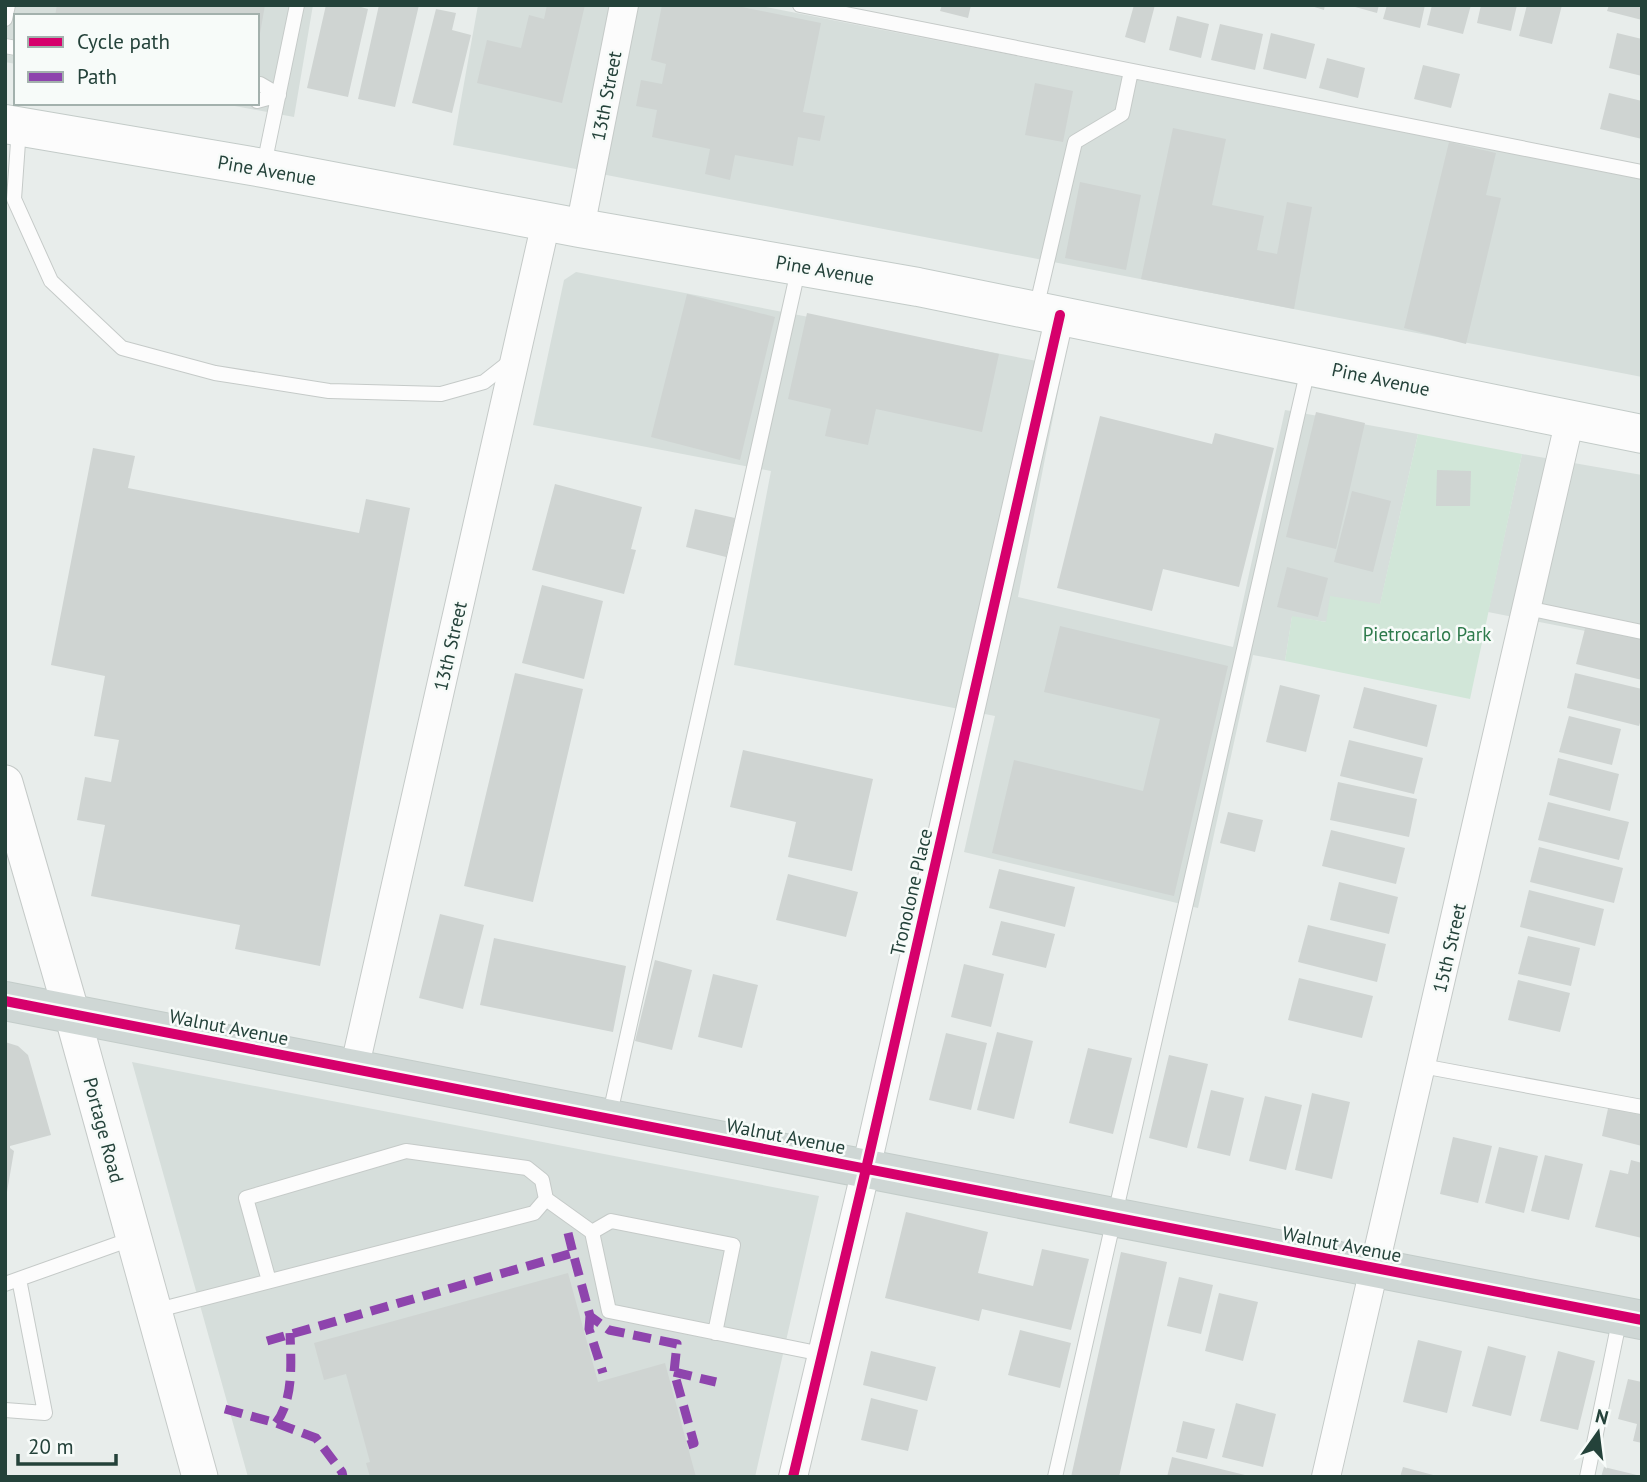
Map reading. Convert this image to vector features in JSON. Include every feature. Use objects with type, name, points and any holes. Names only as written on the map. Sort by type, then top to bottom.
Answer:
[{"type":"main road","name":"Pine Avenue","points":[[12,125],[263,168],[1048,312],[1642,433]]},
{"type":"main road","name":"Walnut Avenue","points":[[5,1001],[1631,1318]]},
{"type":"street","name":"13th Street","points":[[354,1070],[515,358],[563,225],[624,5]]},
{"type":"street","name":"Tronolone Place","points":[[793,1477],[866,1169],[1048,312]]},
{"type":"street","name":"15th Street","points":[[1326,1477],[1570,419]]},
{"type":"street","name":"Portage Road","points":[[5,783],[200,1477]]},
{"type":"lane","points":[[5,19],[8,5]]},
{"type":"lane","points":[[263,168],[297,5]]},
{"type":"lane","points":[[800,5],[1642,172]]},
{"type":"lane","points":[[1048,312],[1075,142],[1122,114],[1130,71]]},
{"type":"lane","points":[[260,84],[279,95]]},
{"type":"lane","points":[[259,100],[279,95]]},
{"type":"lane","points":[[12,125],[14,199],[51,281],[122,348],[215,373],[330,391],[441,394],[484,382],[515,358]]},
{"type":"lane","points":[[609,1119],[799,265]]},
{"type":"lane","points":[[1055,1477],[1309,365]]},
{"type":"lane","points":[[1527,608],[1642,632]]},
{"type":"lane","points":[[1422,1066],[1642,1108]]},
{"type":"lane","points":[[269,1281],[246,1198],[406,1151],[527,1168],[542,1180],[545,1199],[592,1232],[609,1311],[822,1354]]},
{"type":"lane","points":[[154,1311],[534,1213],[545,1199]]},
{"type":"lane","points":[[592,1232],[611,1221],[733,1245],[715,1333]]},
{"type":"lane","points":[[5,1410],[45,1413],[12,1281],[134,1238]]},
{"type":"lane","points":[[1587,1477],[1631,1318]]},
{"type":"shaded area","points":[[5,5],[313,5],[294,117],[230,105],[259,105],[259,14],[14,14],[14,64],[5,62]]},
{"type":"shaded area","points":[[478,5],[756,5],[1642,179],[1642,377],[453,145]]},
{"type":"shaded area","points":[[576,272],[1063,366],[1018,597],[1233,647],[1285,410],[1418,434],[1380,605],[1327,622],[1292,617],[1285,661],[1253,655],[1198,908],[964,852],[995,716],[734,665],[771,471],[533,425],[564,280]]},
{"type":"shaded area","points":[[1522,454],[1642,475],[1642,642],[1488,612]]},
{"type":"shaded area","points":[[132,1062],[819,1196],[755,1477],[248,1477]]},
{"type":"green space","name":"Pietrocarlo Park","points":[[1418,434],[1522,454],[1470,699],[1285,661],[1292,616],[1326,622],[1330,596],[1380,604]]},
{"type":"building","points":[[57,5],[265,5],[259,39],[259,14],[55,14]]},
{"type":"building","points":[[326,5],[354,5],[368,9],[348,97],[307,88]]},
{"type":"building","points":[[379,5],[419,5],[395,107],[358,99]]},
{"type":"building","points":[[547,5],[585,5],[562,103],[477,83],[487,40],[521,48],[529,15],[544,19]]},
{"type":"building","points":[[662,5],[732,5],[821,23],[803,112],[825,116],[820,141],[798,137],[793,166],[735,155],[730,180],[705,174],[710,149],[652,137],[657,110],[636,106],[641,80],[662,84],[666,64],[651,60]]},
{"type":"building","points":[[942,5],[971,5],[968,18],[940,11]]},
{"type":"building","points":[[1134,5],[1155,5],[1145,43],[1125,37]]},
{"type":"building","points":[[1308,5],[1325,5],[1324,10]]},
{"type":"building","points":[[1348,5],[1379,5],[1377,13]]},
{"type":"building","points":[[1387,5],[1425,5],[1420,28],[1383,19]]},
{"type":"building","points":[[1432,5],[1471,5],[1463,34],[1427,25]]},
{"type":"building","points":[[1481,5],[1517,5],[1511,31],[1477,23]]},
{"type":"building","points":[[1527,5],[1562,5],[1552,44],[1519,36]]},
{"type":"building","points":[[1609,5],[1642,5],[1642,20],[1607,11]]},
{"type":"building","points":[[436,9],[456,13],[452,30],[471,35],[452,113],[412,103]]},
{"type":"building","points":[[1177,16],[1209,24],[1201,58],[1169,50]]},
{"type":"building","points":[[1220,24],[1263,34],[1255,70],[1211,60]]},
{"type":"building","points":[[1271,33],[1315,44],[1306,79],[1263,69]]},
{"type":"building","points":[[1617,33],[1642,39],[1642,76],[1609,68]]},
{"type":"building","points":[[1327,58],[1365,68],[1358,98],[1319,88]]},
{"type":"building","points":[[1423,65],[1460,74],[1451,108],[1414,99]]},
{"type":"building","points":[[1035,83],[1073,91],[1063,142],[1025,135]]},
{"type":"building","points":[[1609,93],[1642,101],[1642,139],[1600,129]]},
{"type":"building","points":[[1173,128],[1226,139],[1212,205],[1264,216],[1257,250],[1277,254],[1287,202],[1312,207],[1294,309],[1141,279]]},
{"type":"building","points":[[1449,142],[1496,153],[1486,195],[1501,198],[1466,344],[1404,328]]},
{"type":"building","points":[[1080,182],[1141,195],[1126,270],[1065,258]]},
{"type":"building","points":[[687,294],[775,317],[740,460],[651,437]]},
{"type":"building","points":[[807,313],[999,354],[982,432],[876,409],[868,445],[825,436],[831,409],[788,399]]},
{"type":"building","points":[[1316,412],[1365,423],[1336,549],[1286,537]]},
{"type":"building","points":[[1100,416],[1212,444],[1215,433],[1274,448],[1239,587],[1163,569],[1152,611],[1057,588]]},
{"type":"building","points":[[93,448],[135,456],[128,488],[359,533],[366,499],[410,508],[320,966],[235,949],[240,925],[91,896],[105,825],[77,820],[85,777],[111,782],[119,740],[94,736],[105,676],[51,665]]},
{"type":"building","points":[[1437,470],[1471,471],[1470,506],[1436,506]]},
{"type":"building","points":[[555,484],[642,507],[631,549],[636,550],[624,594],[532,570]]},
{"type":"building","points":[[1352,491],[1391,501],[1373,572],[1334,562]]},
{"type":"building","points":[[695,509],[735,518],[726,557],[686,547]]},
{"type":"building","points":[[1287,567],[1328,578],[1318,617],[1277,607]]},
{"type":"building","points":[[542,585],[603,601],[584,679],[522,663]]},
{"type":"building","points":[[1586,625],[1642,639],[1642,680],[1576,664]]},
{"type":"building","points":[[1060,626],[1228,666],[1174,896],[992,853],[1014,760],[1143,791],[1160,719],[1044,692]]},
{"type":"building","points":[[515,673],[583,689],[533,902],[464,886]]},
{"type":"building","points":[[1575,673],[1642,689],[1642,716],[1639,726],[1567,708]]},
{"type":"building","points":[[1280,685],[1320,695],[1306,752],[1266,742]]},
{"type":"building","points":[[1364,687],[1437,705],[1427,747],[1353,728]]},
{"type":"building","points":[[1569,716],[1621,729],[1612,765],[1559,752]]},
{"type":"building","points":[[1349,740],[1423,758],[1414,794],[1340,776]]},
{"type":"building","points":[[743,750],[873,779],[852,871],[788,857],[796,822],[730,807]]},
{"type":"building","points":[[1558,758],[1619,774],[1610,811],[1549,795]]},
{"type":"building","points":[[1338,782],[1417,799],[1409,837],[1330,820]]},
{"type":"building","points":[[1548,802],[1629,822],[1619,860],[1538,840]]},
{"type":"building","points":[[1228,812],[1263,820],[1255,852],[1220,843]]},
{"type":"building","points":[[1331,830],[1405,848],[1396,884],[1322,866]]},
{"type":"building","points":[[1539,847],[1623,868],[1614,903],[1530,882]]},
{"type":"building","points":[[999,869],[1075,887],[1065,927],[989,908]]},
{"type":"building","points":[[788,874],[858,892],[846,937],[776,920]]},
{"type":"building","points":[[1339,882],[1398,897],[1389,934],[1330,920]]},
{"type":"building","points":[[1529,890],[1604,909],[1595,946],[1520,927]]},
{"type":"building","points":[[440,914],[484,925],[463,1009],[419,998]]},
{"type":"building","points":[[1001,921],[1055,934],[1046,968],[992,955]]},
{"type":"building","points":[[1308,925],[1386,944],[1377,982],[1298,962]]},
{"type":"building","points":[[1528,936],[1580,948],[1571,986],[1518,974]]},
{"type":"building","points":[[494,938],[626,966],[613,1032],[480,1005]]},
{"type":"building","points":[[655,960],[692,970],[672,1050],[635,1041]]},
{"type":"building","points":[[964,964],[1004,974],[991,1027],[951,1017]]},
{"type":"building","points":[[713,974],[758,985],[742,1048],[698,1037]]},
{"type":"building","points":[[1299,978],[1373,996],[1362,1038],[1288,1020]]},
{"type":"building","points":[[1518,980],[1570,993],[1560,1032],[1508,1020]]},
{"type":"building","points":[[997,1032],[1033,1041],[1014,1119],[977,1110]]},
{"type":"building","points":[[946,1033],[987,1043],[971,1110],[929,1100]]},
{"type":"building","points":[[5,1042],[18,1046],[28,1055],[51,1135],[10,1146],[14,1151],[7,1192]]},
{"type":"building","points":[[1088,1048],[1132,1058],[1113,1134],[1069,1123]]},
{"type":"building","points":[[1169,1055],[1208,1064],[1187,1148],[1149,1138]]},
{"type":"building","points":[[1211,1090],[1244,1098],[1230,1156],[1197,1148]]},
{"type":"building","points":[[1312,1093],[1350,1102],[1332,1179],[1295,1170]]},
{"type":"building","points":[[1265,1096],[1302,1105],[1286,1170],[1249,1161]]},
{"type":"building","points":[[1609,1104],[1642,1113],[1642,1146],[1602,1136]]},
{"type":"building","points":[[1453,1137],[1492,1146],[1478,1203],[1440,1194]]},
{"type":"building","points":[[1499,1147],[1538,1156],[1524,1213],[1485,1203]]},
{"type":"building","points":[[1545,1155],[1583,1164],[1569,1220],[1531,1211]]},
{"type":"building","points":[[1631,1160],[1642,1163],[1642,1238],[1595,1227],[1610,1170],[1628,1174]]},
{"type":"building","points":[[906,1212],[988,1232],[978,1273],[1033,1286],[1042,1249],[1089,1259],[1071,1330],[982,1309],[979,1321],[885,1298]]},
{"type":"building","points":[[1121,1252],[1167,1262],[1119,1477],[1071,1477]]},
{"type":"building","points":[[568,1273],[598,1382],[665,1363],[696,1477],[370,1477],[366,1463],[370,1462],[346,1374],[324,1380],[314,1343]]},
{"type":"building","points":[[1179,1277],[1213,1285],[1201,1334],[1167,1326]]},
{"type":"building","points":[[1219,1293],[1258,1302],[1243,1361],[1205,1351]]},
{"type":"building","points":[[1020,1330],[1071,1343],[1060,1388],[1008,1375]]},
{"type":"building","points":[[1418,1340],[1462,1351],[1447,1413],[1403,1402]]},
{"type":"building","points":[[1488,1346],[1526,1356],[1511,1416],[1472,1406]]},
{"type":"building","points":[[871,1351],[936,1367],[927,1401],[863,1385]]},
{"type":"building","points":[[1558,1351],[1595,1361],[1578,1430],[1540,1421]]},
{"type":"building","points":[[1628,1379],[1642,1382],[1642,1443],[1633,1441],[1637,1424],[1618,1419]]},
{"type":"building","points":[[871,1398],[918,1410],[908,1451],[861,1440]]},
{"type":"building","points":[[1236,1403],[1276,1414],[1263,1467],[1222,1457]]},
{"type":"building","points":[[1183,1421],[1215,1429],[1207,1459],[1176,1452]]},
{"type":"building","points":[[1172,1457],[1249,1476],[1249,1477],[1167,1477]]},
{"type":"building","points":[[1403,1467],[1437,1476],[1437,1477],[1400,1477]]},
{"type":"building","points":[[1604,1467],[1641,1476],[1641,1477],[1601,1477]]},
{"type":"marked path","points":[[568,1233],[573,1253]]},
{"type":"marked path","points":[[267,1341],[573,1253],[590,1316],[609,1330],[677,1344],[674,1372],[694,1443],[688,1445]]},
{"type":"marked path","points":[[590,1316],[589,1329],[603,1373]]},
{"type":"marked path","points":[[276,1423],[289,1392],[290,1333]]},
{"type":"marked path","points":[[674,1372],[716,1382]]},
{"type":"marked path","points":[[225,1409],[276,1423],[316,1438],[343,1477]]},
{"type":"cycle path","points":[[793,1477],[866,1169],[1060,315]]},
{"type":"cycle path","points":[[5,1001],[1642,1320]]}]
